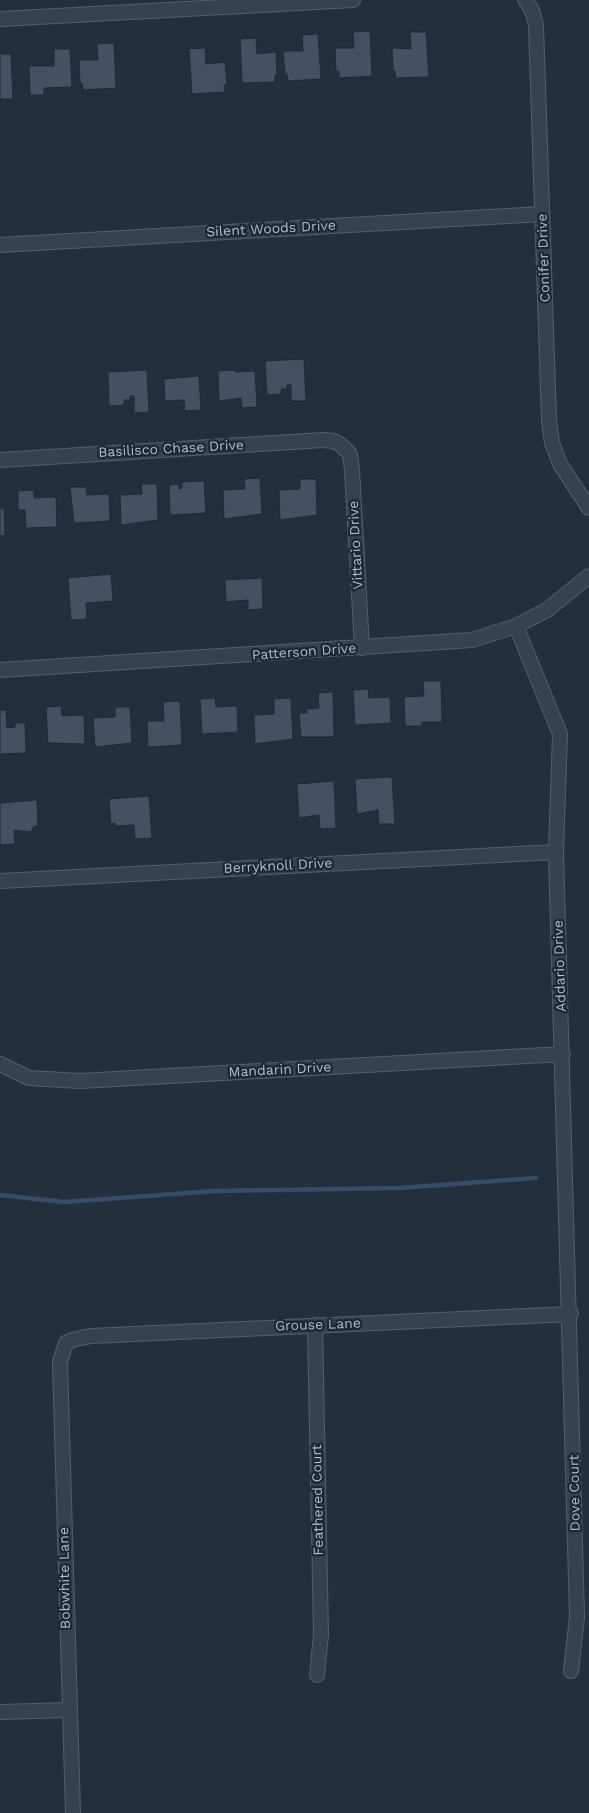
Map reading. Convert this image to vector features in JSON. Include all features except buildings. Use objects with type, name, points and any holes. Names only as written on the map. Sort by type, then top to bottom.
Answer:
[{"type":"street","points":[[0,19],[353,0]]},
{"type":"street","name":"Conifer Drive","points":[[525,0],[532,10],[536,25],[550,428],[560,464],[589,508]]},
{"type":"street","name":"Silent Woods Drive","points":[[0,245],[542,214]]},
{"type":"street","name":"Basilisco Chase Drive","points":[[0,460],[323,440],[334,441],[341,445]]},
{"type":"street","name":"Vittario Drive","points":[[341,445],[350,454],[352,470],[362,648]]},
{"type":"street","name":"Patterson Drive","points":[[0,670],[453,643],[472,640],[516,626],[547,610],[589,576]]},
{"type":"street","name":"Addario Drive","points":[[516,626],[560,734],[556,852],[564,1054],[570,1314]]},
{"type":"street","name":"Berryknoll Drive","points":[[0,880],[556,852]]},
{"type":"street","name":"Mandarin Drive","points":[[0,1064],[28,1078],[80,1081],[564,1054]]},
{"type":"street","name":"Grouse Lane","points":[[66,1343],[91,1336],[570,1314]]},
{"type":"street","name":"Dove Court","points":[[570,1314],[578,1617],[571,1672]]},
{"type":"street","name":"Feathered Court","points":[[315,1325],[321,1634],[317,1675]]},
{"type":"street","name":"Bobwhite Lane","points":[[66,1343],[60,1362],[68,1710],[73,1813]]},
{"type":"street","points":[[0,1712],[68,1710]]},
{"type":"waterway","points":[[0,1195],[64,1202],[215,1191],[399,1188],[536,1178]]}]
